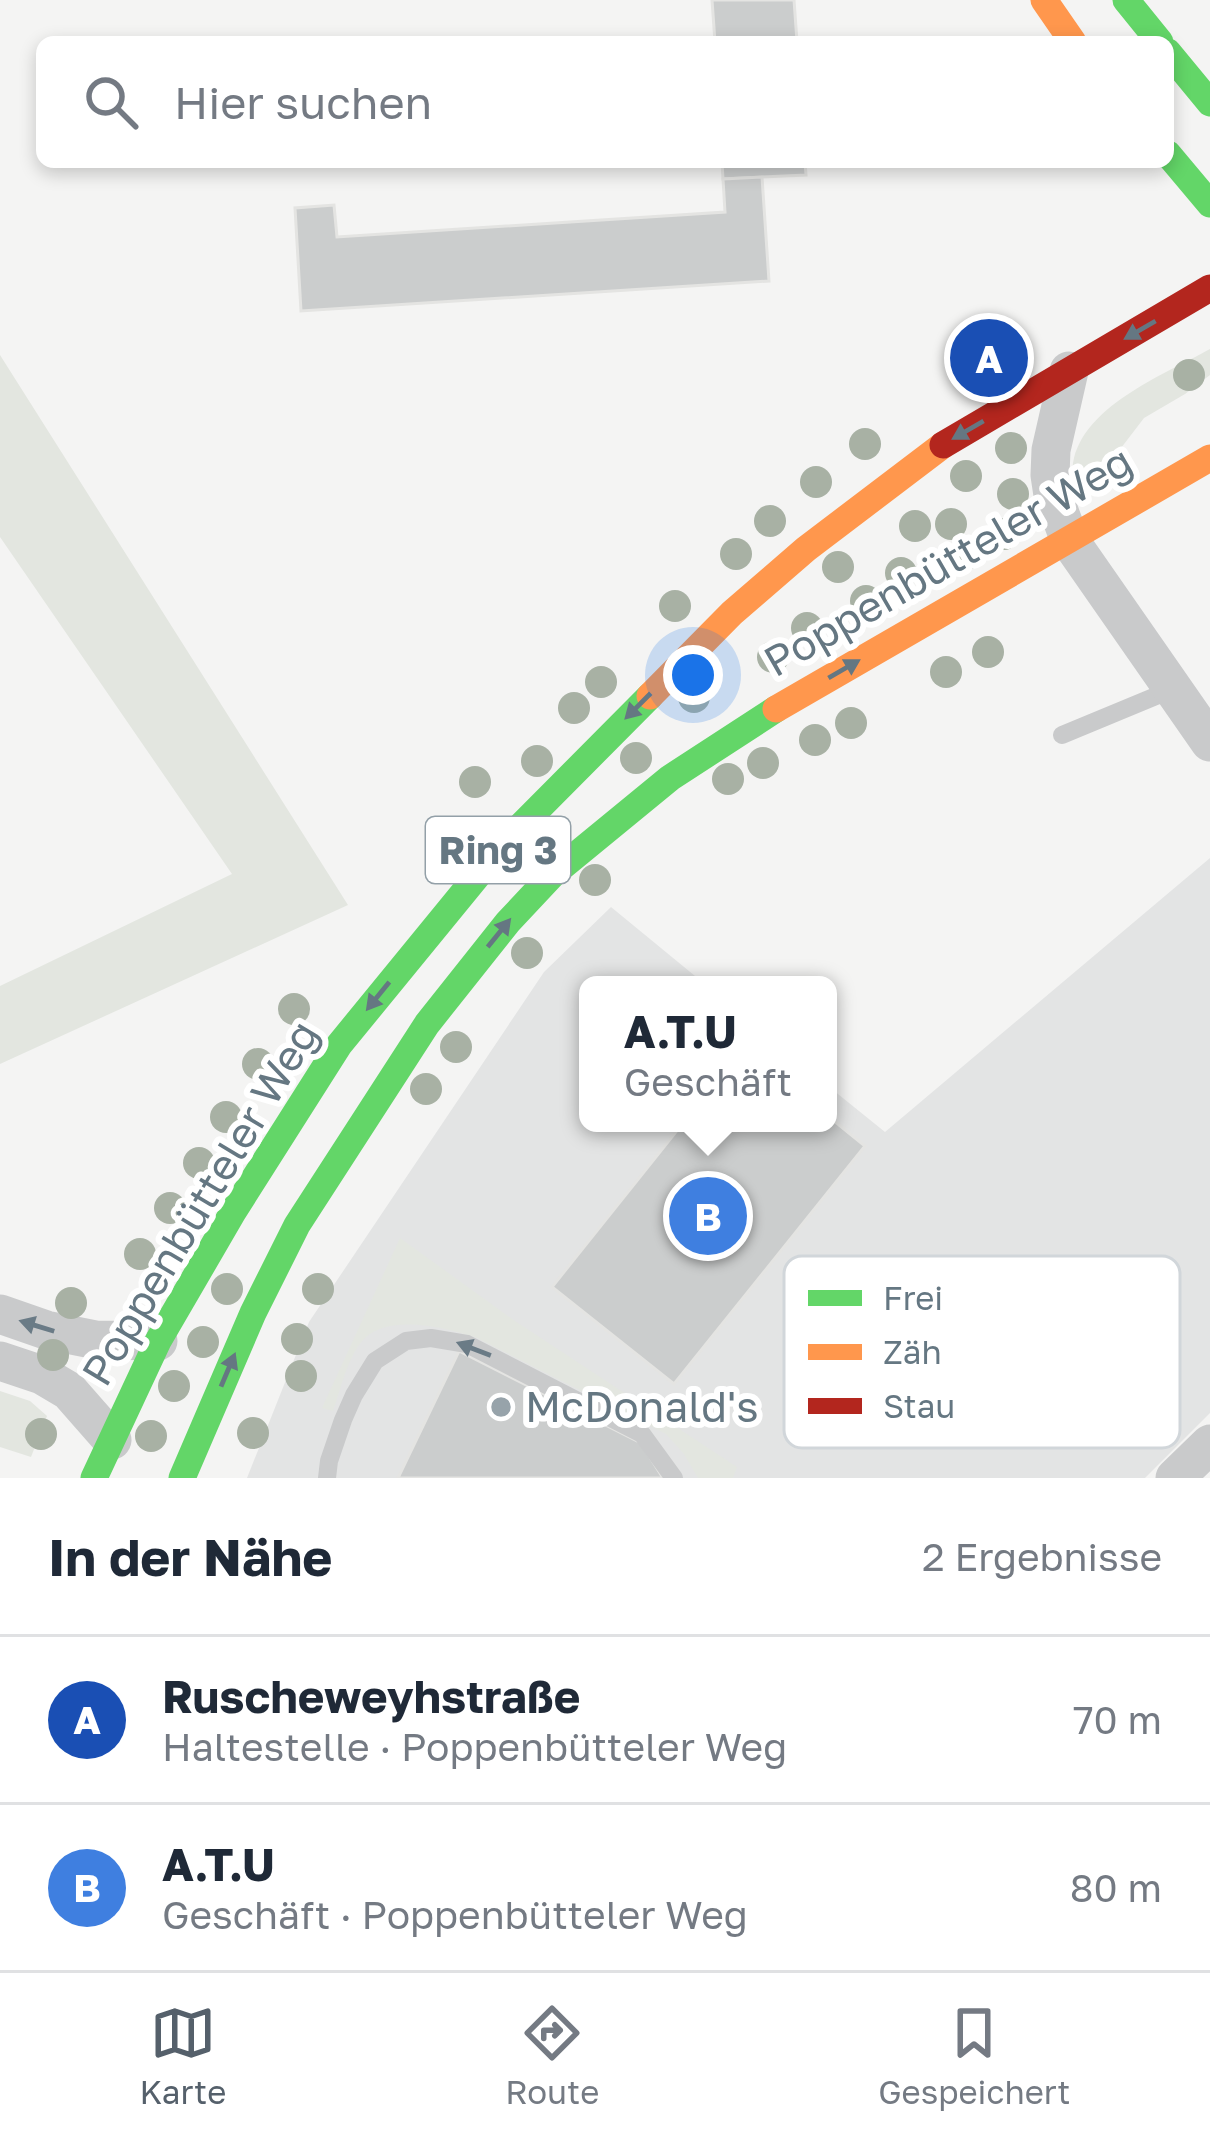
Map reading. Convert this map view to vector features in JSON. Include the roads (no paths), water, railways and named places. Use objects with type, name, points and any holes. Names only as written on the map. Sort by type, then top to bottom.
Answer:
[{"type":"main road","points":[[1044,0],[1069,36]]},
{"type":"main road","points":[[1126,0],[1155,36]]},
{"type":"main road","points":[[1174,59],[1210,103]]},
{"type":"main road","points":[[1174,161],[1210,204]]},
{"type":"main road","name":"Poppenbütteler Weg","points":[[94,1478],[158,1341],[339,1046],[506,842],[732,614],[806,549],[932,452],[1210,288]]},
{"type":"main road","name":"Poppenbütteler Weg","points":[[182,1478],[253,1313],[297,1225],[427,1024],[553,874],[670,778],[743,728],[1210,458]]},
{"type":"street","points":[[1070,371],[1051,450],[1050,475],[1070,541],[1210,742]]},
{"type":"street","points":[[0,1314],[96,1340],[158,1341]]},
{"type":"street","points":[[0,1360],[69,1391],[112,1440]]},
{"type":"street","points":[[1175,1478],[1210,1444]]},
{"type":"lane","points":[[1062,735],[1173,689]]},
{"type":"lane","points":[[327,1478],[349,1407],[375,1361],[406,1341],[431,1338],[467,1344],[642,1433],[674,1478]]},
{"type":"place","name":"Ruscheweyhstraße","points":[[989,358]]},
{"type":"place","name":"A.T.U","points":[[708,1216]]},
{"type":"place","name":"McDonald's","points":[[501,1407]]}]
